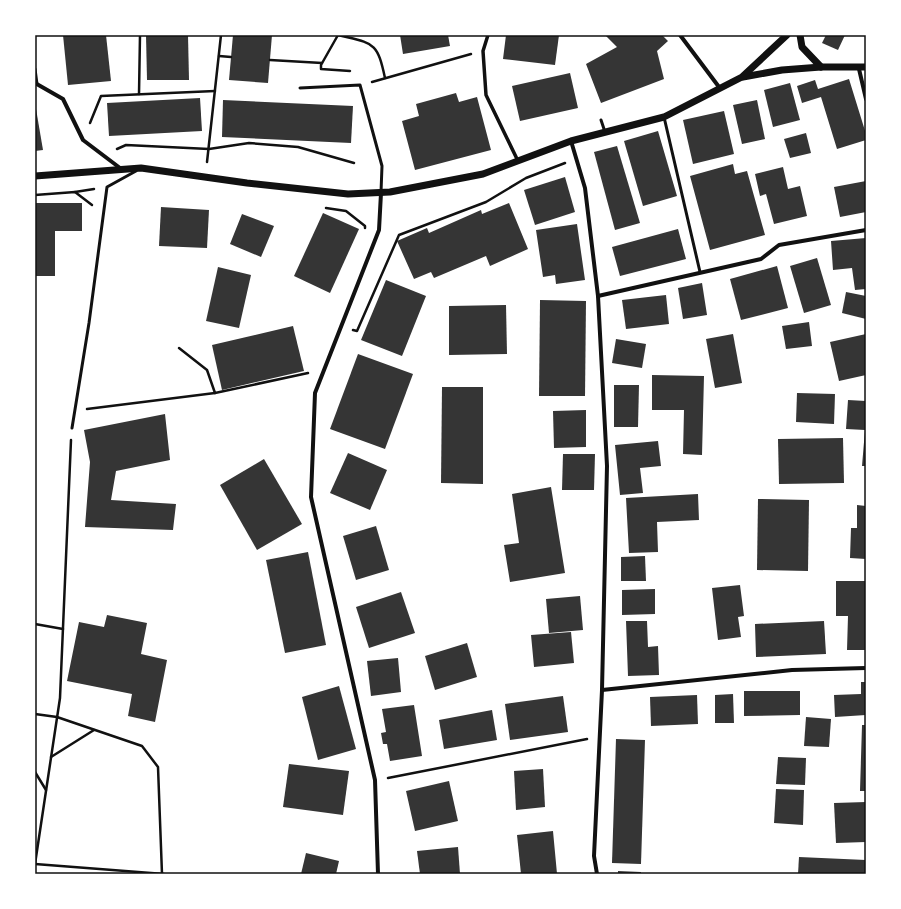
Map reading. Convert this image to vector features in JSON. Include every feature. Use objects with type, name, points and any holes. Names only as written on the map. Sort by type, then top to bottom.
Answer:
[{"type":"street","points":[[488,35],[484,51],[486,95],[518,161]]},
{"type":"street","points":[[680,35],[719,87]]},
{"type":"street","points":[[742,77],[787,35]]},
{"type":"street","points":[[800,35],[802,48],[821,67]]},
{"type":"street","points":[[35,176],[120,168],[141,168],[348,194],[380,194],[483,174],[571,141],[664,117],[719,87],[742,77],[782,70],[821,67],[862,68],[866,99]]},
{"type":"street","points":[[36,83],[63,99],[83,140],[120,168]]},
{"type":"street","points":[[571,141],[585,188],[598,296],[607,466],[602,690],[594,856],[597,874]]},
{"type":"street","points":[[378,874],[375,780],[311,497],[315,393],[340,325],[379,230],[380,194]]},
{"type":"street","points":[[598,296],[761,258],[779,245],[866,230]]},
{"type":"street","points":[[602,690],[792,670],[866,668]]},
{"type":"lane","points":[[35,69],[36,83]]},
{"type":"lane","points":[[300,88],[360,85],[382,166],[380,194]]},
{"type":"lane","points":[[664,117],[700,272]]},
{"type":"lane","points":[[601,120],[605,132]]},
{"type":"lane","points":[[72,428],[89,323],[107,186],[141,168]]},
{"type":"path","points":[[139,94],[140,35]]},
{"type":"path","points":[[206,177],[221,35]]},
{"type":"path","points":[[270,60],[322,64],[338,35],[372,45],[378,51],[386,78]]},
{"type":"path","points":[[360,85],[484,51]]},
{"type":"path","points":[[219,56],[231,57]]},
{"type":"path","points":[[83,140],[101,96],[216,91]]},
{"type":"path","points":[[114,151],[126,145],[209,149],[249,143],[298,146],[354,163]]},
{"type":"path","points":[[340,325],[357,331],[398,235],[486,202],[526,178],[568,162]]},
{"type":"path","points":[[35,195],[75,192],[94,205],[93,213]]},
{"type":"path","points":[[322,207],[346,212],[365,226],[364,234]]},
{"type":"path","points":[[178,348],[207,370],[215,393]]},
{"type":"path","points":[[74,410],[215,393],[302,373],[311,373],[309,380]]},
{"type":"path","points":[[35,714],[57,717],[142,746],[158,766],[163,874],[35,864],[47,790],[51,757],[57,717],[60,698],[72,428]]},
{"type":"path","points":[[35,624],[63,629]]},
{"type":"path","points":[[51,757],[94,729]]},
{"type":"path","points":[[386,779],[590,738]]},
{"type":"path","points":[[35,772],[47,790]]},
{"type":"building","points":[[63,35],[106,35],[111,81],[68,85]]},
{"type":"building","points":[[146,35],[188,35],[189,80],[147,80]]},
{"type":"building","points":[[233,35],[272,35],[268,83],[229,80]]},
{"type":"building","points":[[400,35],[448,35],[450,46],[403,54]]},
{"type":"building","points":[[506,35],[559,35],[555,65],[503,59]]},
{"type":"building","points":[[605,35],[662,35],[668,41],[657,51],[664,79],[601,103],[586,64],[617,47]]},
{"type":"building","points":[[826,35],[845,35],[838,50],[822,43]]},
{"type":"building","points":[[570,73],[578,108],[520,121],[512,86]]},
{"type":"building","points":[[849,79],[866,134],[866,140],[837,149],[821,97],[802,103],[797,86],[815,80],[818,89]]},
{"type":"building","points":[[790,83],[800,120],[773,127],[764,90]]},
{"type":"building","points":[[456,93],[459,102],[477,97],[491,150],[415,170],[402,121],[419,116],[416,104]]},
{"type":"building","points":[[200,98],[202,131],[109,136],[107,103]]},
{"type":"building","points":[[223,100],[353,106],[351,143],[222,137]]},
{"type":"building","points":[[757,100],[765,139],[742,144],[733,105]]},
{"type":"building","points":[[35,103],[43,150],[35,151]]},
{"type":"building","points":[[724,111],[734,154],[693,164],[683,120]]},
{"type":"building","points":[[658,131],[677,196],[643,206],[624,141]]},
{"type":"building","points":[[806,133],[811,153],[790,158],[784,139]]},
{"type":"building","points":[[617,146],[640,223],[615,230],[594,152]]},
{"type":"building","points":[[733,164],[735,174],[747,171],[765,235],[710,250],[690,176]]},
{"type":"building","points":[[783,167],[788,189],[800,186],[807,216],[774,224],[766,194],[760,196],[755,174]]},
{"type":"building","points":[[565,177],[575,212],[535,225],[524,190]]},
{"type":"building","points":[[866,181],[866,212],[840,217],[834,187]]},
{"type":"building","points":[[35,203],[82,203],[82,231],[55,231],[55,276],[35,276]]},
{"type":"building","points":[[509,203],[528,249],[490,266],[486,256],[434,278],[431,272],[414,279],[397,241],[427,228],[429,233],[481,210],[482,214]]},
{"type":"building","points":[[161,207],[209,210],[207,248],[159,246]]},
{"type":"building","points":[[323,213],[359,229],[330,293],[294,276]]},
{"type":"building","points":[[242,214],[274,226],[261,257],[230,244]]},
{"type":"building","points":[[577,224],[585,280],[556,284],[555,275],[543,277],[536,230]]},
{"type":"building","points":[[678,229],[686,259],[620,276],[612,247]]},
{"type":"building","points":[[866,238],[866,289],[855,290],[852,268],[833,270],[831,241]]},
{"type":"building","points":[[817,258],[831,305],[804,313],[790,266]]},
{"type":"building","points":[[777,266],[788,308],[741,320],[730,279]]},
{"type":"building","points":[[218,267],[251,275],[239,328],[206,321]]},
{"type":"building","points":[[386,280],[426,296],[402,356],[361,340]]},
{"type":"building","points":[[702,283],[707,315],[683,319],[678,288]]},
{"type":"building","points":[[846,292],[866,296],[866,319],[842,313]]},
{"type":"building","points":[[666,295],[669,324],[626,329],[622,300]]},
{"type":"building","points":[[540,300],[586,301],[585,396],[539,396]]},
{"type":"building","points":[[506,305],[507,354],[449,355],[449,306]]},
{"type":"building","points":[[809,322],[812,346],[786,349],[782,326]]},
{"type":"building","points":[[293,326],[304,371],[222,390],[212,345]]},
{"type":"building","points":[[733,334],[742,383],[715,388],[706,339]]},
{"type":"building","points":[[866,334],[866,375],[839,381],[830,342]]},
{"type":"building","points":[[616,339],[646,344],[642,368],[612,363]]},
{"type":"building","points":[[358,354],[413,374],[385,449],[330,429]]},
{"type":"building","points":[[652,375],[704,376],[702,455],[683,454],[684,410],[652,410]]},
{"type":"building","points":[[614,385],[639,385],[638,427],[614,427]]},
{"type":"building","points":[[442,387],[483,387],[483,484],[441,483]]},
{"type":"building","points":[[797,393],[835,394],[834,424],[796,422]]},
{"type":"building","points":[[848,400],[866,401],[866,466],[862,466],[865,430],[846,429]]},
{"type":"building","points":[[586,410],[586,447],[554,448],[553,411]]},
{"type":"building","points":[[165,414],[170,460],[116,471],[111,500],[176,504],[173,530],[85,527],[90,462],[84,430]]},
{"type":"building","points":[[843,438],[844,483],[779,484],[778,439]]},
{"type":"building","points":[[658,441],[661,466],[640,468],[643,493],[620,495],[615,445]]},
{"type":"building","points":[[348,453],[387,470],[370,510],[330,493]]},
{"type":"building","points":[[563,454],[595,454],[594,490],[562,490]]},
{"type":"building","points":[[264,459],[302,524],[257,550],[220,485]]},
{"type":"building","points":[[551,487],[565,573],[510,582],[504,545],[519,543],[512,494]]},
{"type":"building","points":[[698,494],[699,520],[657,522],[658,552],[629,553],[626,498]]},
{"type":"building","points":[[758,499],[809,500],[808,571],[757,570]]},
{"type":"building","points":[[857,505],[866,506],[866,559],[850,558],[851,528],[857,528]]},
{"type":"building","points":[[376,526],[389,570],[356,580],[343,536]]},
{"type":"building","points":[[308,552],[326,645],[285,653],[266,560]]},
{"type":"building","points":[[645,556],[646,581],[621,581],[621,557]]},
{"type":"building","points":[[836,581],[866,581],[866,650],[847,650],[848,616],[836,616]]},
{"type":"building","points":[[740,585],[744,616],[738,617],[741,637],[718,640],[712,588]]},
{"type":"building","points":[[655,589],[655,614],[622,615],[622,590]]},
{"type":"building","points":[[401,592],[415,633],[369,648],[356,607]]},
{"type":"building","points":[[580,596],[583,630],[549,633],[546,599]]},
{"type":"building","points":[[107,615],[147,623],[141,654],[167,660],[155,722],[128,716],[132,694],[67,681],[79,622],[104,627]]},
{"type":"building","points":[[626,621],[647,621],[648,647],[658,646],[659,675],[628,676]]},
{"type":"building","points":[[824,621],[826,654],[756,657],[755,624]]},
{"type":"building","points":[[571,632],[574,663],[534,667],[531,635]]},
{"type":"building","points":[[467,643],[477,677],[435,690],[425,656]]},
{"type":"building","points":[[398,658],[401,692],[371,696],[367,661]]},
{"type":"building","points":[[861,682],[866,682],[866,715],[835,717],[834,695],[861,694]]},
{"type":"building","points":[[339,686],[356,749],[318,760],[302,697]]},
{"type":"building","points":[[744,691],[800,691],[800,715],[744,716]]},
{"type":"building","points":[[733,694],[734,723],[715,723],[715,695]]},
{"type":"building","points":[[697,695],[698,724],[651,726],[650,697]]},
{"type":"building","points":[[563,696],[568,732],[510,740],[505,704]]},
{"type":"building","points":[[414,705],[422,756],[390,761],[387,744],[383,744],[381,733],[386,732],[382,709]]},
{"type":"building","points":[[492,710],[497,740],[444,749],[439,720]]},
{"type":"building","points":[[806,717],[831,719],[829,747],[804,746]]},
{"type":"building","points":[[862,725],[866,725],[866,791],[860,791]]},
{"type":"building","points":[[616,739],[645,740],[641,864],[612,863]]},
{"type":"building","points":[[778,757],[806,758],[805,785],[776,784]]},
{"type":"building","points":[[289,764],[349,771],[343,815],[283,807]]},
{"type":"building","points":[[543,769],[545,807],[516,810],[514,771]]},
{"type":"building","points":[[449,781],[458,821],[415,831],[406,791]]},
{"type":"building","points":[[776,789],[804,790],[803,825],[774,823]]},
{"type":"building","points":[[866,802],[866,842],[836,843],[834,803]]},
{"type":"building","points":[[553,831],[557,874],[521,874],[517,835]]},
{"type":"building","points":[[458,847],[460,874],[420,874],[417,851]]},
{"type":"building","points":[[306,853],[339,861],[336,874],[301,874]]},
{"type":"building","points":[[799,857],[866,860],[866,874],[798,874]]},
{"type":"building","points":[[618,871],[641,872],[641,874],[618,874]]}]
